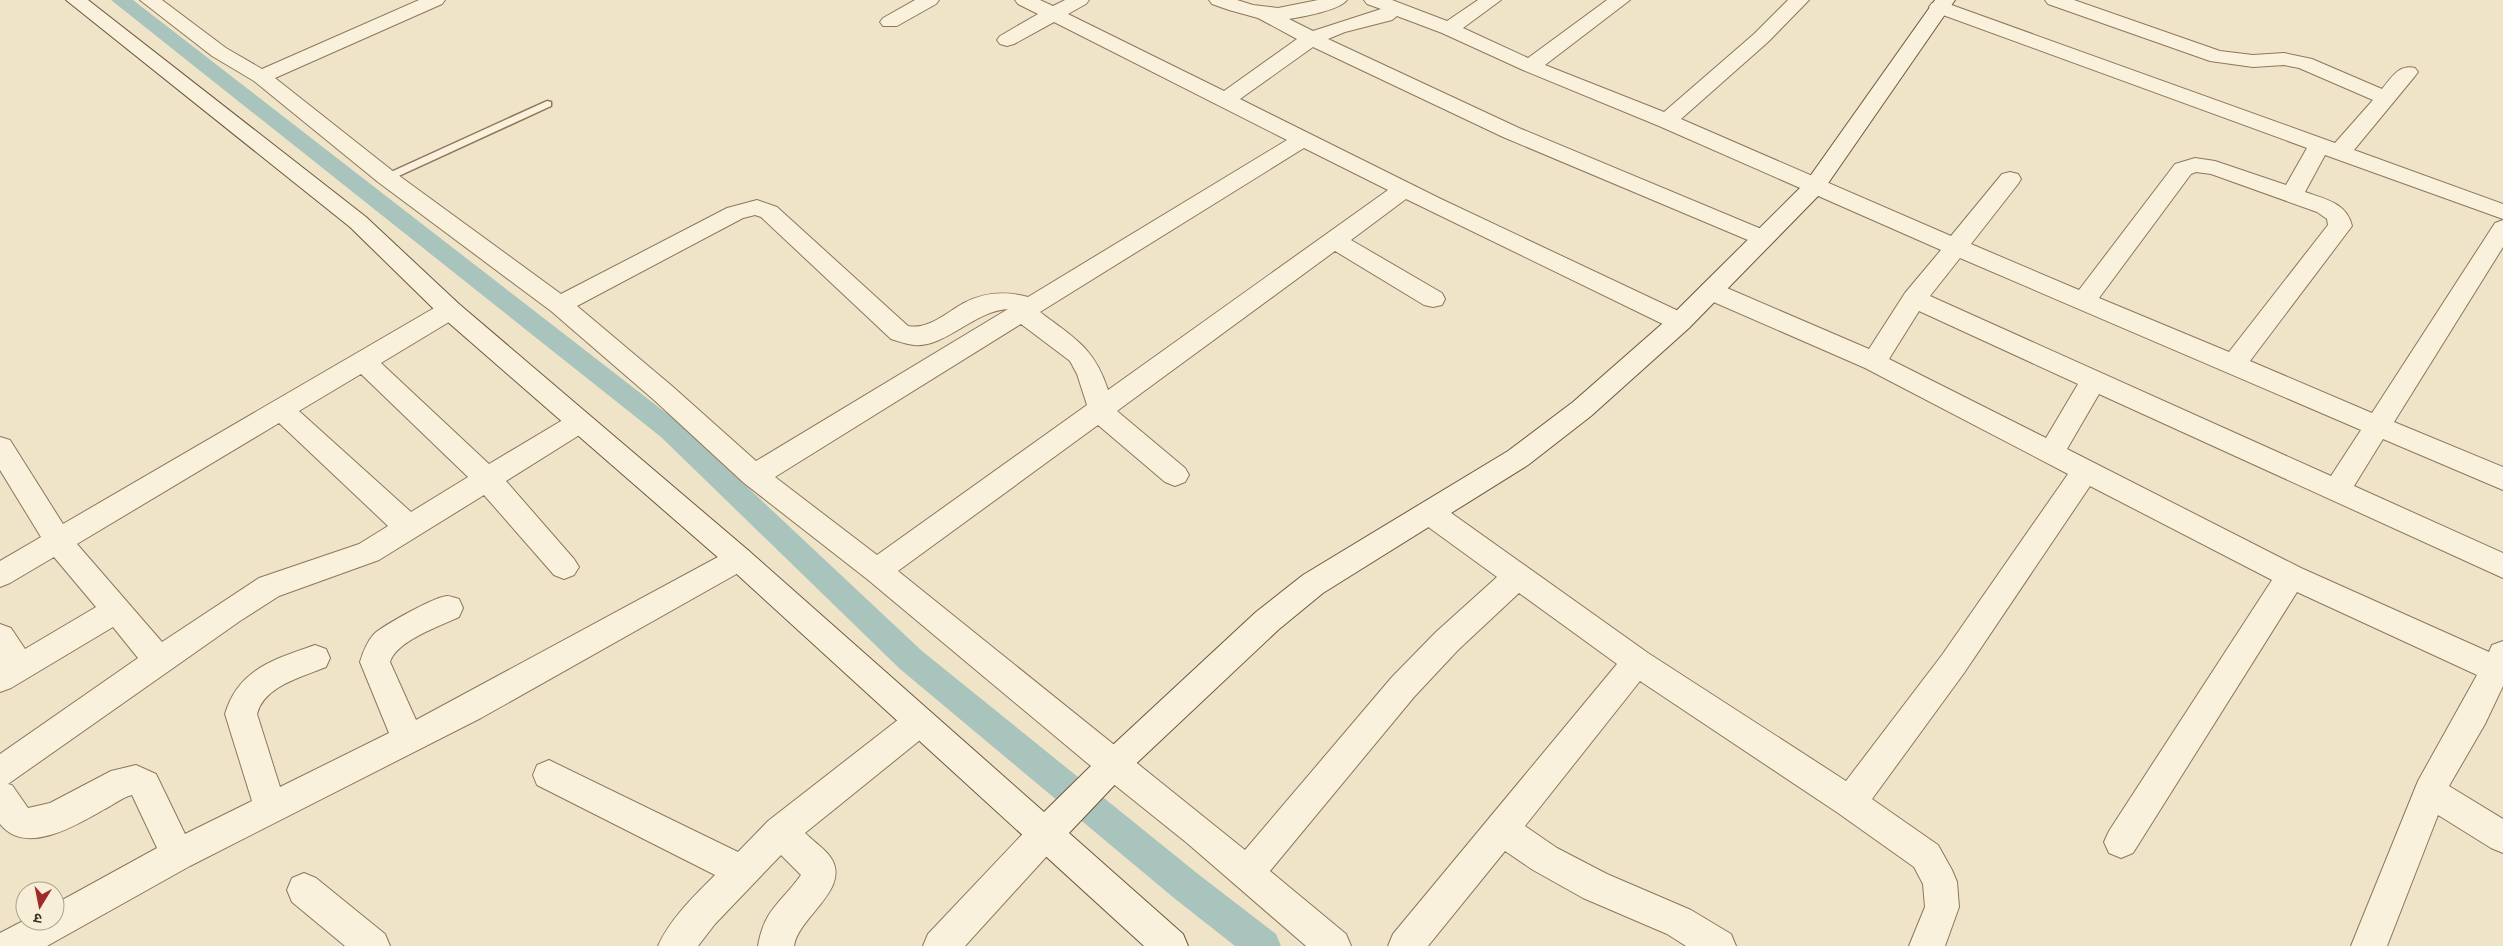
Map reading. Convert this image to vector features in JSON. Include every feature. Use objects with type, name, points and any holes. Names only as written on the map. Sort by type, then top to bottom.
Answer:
[{"type":"street","points":[[76,0],[358,222],[450,310],[739,559],[919,722],[1052,826],[1170,946]]},
{"type":"street","points":[[150,0],[219,52],[261,77],[386,177],[560,305],[663,393],[754,476],[877,571],[1109,768],[1247,873],[1333,946]]},
{"type":"street","points":[[261,77],[435,0]]},
{"type":"street","points":[[890,22],[929,0]]},
{"type":"street","points":[[1025,0],[1405,189],[1680,322]]},
{"type":"street","points":[[1007,40],[1041,19],[1055,14],[1079,0]]},
{"type":"street","points":[[1219,0],[1238,8],[1265,14],[1292,14],[1336,0]]},
{"type":"street","points":[[1449,29],[1491,0]]},
{"type":"street","points":[[1530,66],[1620,0]]},
{"type":"street","points":[[1667,121],[1761,38],[1799,0]]},
{"type":"street","points":[[2055,0],[2217,57],[2237,61],[2284,59],[2305,63],[2386,98]]},
{"type":"street","points":[[1225,100],[1311,39],[1338,28],[1384,16],[1384,4],[1449,29],[1530,66],[1667,121],[1814,187],[2085,300],[2378,428],[2503,479]]},
{"type":"street","points":[[941,946],[1052,826],[1109,768],[1267,621],[1305,590],[1352,558],[1430,513],[1518,458],[1582,409],[1680,322],[1814,187],[1942,4],[2503,212]]},
{"type":"street","points":[[1265,14],[1311,39],[1448,106],[1764,238]]},
{"type":"street","points":[[2291,196],[2330,148],[2386,98],[2408,72]]},
{"type":"street","points":[[754,476],[1304,139]]},
{"type":"street","points":[[2085,300],[2183,169],[2195,165],[2215,168],[2325,207],[2338,216],[2340,226],[2234,364]]},
{"type":"street","points":[[1874,362],[1914,299],[2010,179]]},
{"type":"street","points":[[877,571],[1405,189]]},
{"type":"street","points":[[560,305],[735,213],[757,208],[769,212],[900,333],[909,337],[919,338],[929,334],[983,303],[1012,299],[1027,309],[1079,355],[1090,374],[1101,409],[1109,421],[1175,474]]},
{"type":"street","points":[[2337,490],[2503,228]]},
{"type":"street","points":[[1334,240],[1433,299]]},
{"type":"street","points":[[1711,290],[1874,362],[2291,576],[2501,666],[2446,759],[2430,792],[2369,946]]},
{"type":"street","points":[[1914,299],[2503,566]]},
{"type":"street","points":[[0,574],[450,310]]},
{"type":"street","points":[[363,361],[487,479],[564,567]]},
{"type":"street","points":[[2051,453],[2093,381]]},
{"type":"street","points":[[281,410],[408,527]]},
{"type":"street","points":[[0,772],[159,661],[270,587],[369,552],[580,422]]},
{"type":"street","points":[[0,447],[58,541],[159,661]]},
{"type":"street","points":[[1850,802],[1953,664],[2086,470]]},
{"type":"street","points":[[1430,513],[1637,662],[1850,802],[1926,856],[1940,882],[1942,907],[1927,946]]},
{"type":"street","points":[[12,946],[178,855],[271,810],[470,708],[739,559]]},
{"type":"street","points":[[2121,842],[2291,576]]},
{"type":"street","points":[[1247,873],[1403,687],[1447,641],[1517,577]]},
{"type":"street","points":[[408,739],[375,662],[375,655],[380,646],[391,637],[448,608]]},
{"type":"street","points":[[0,637],[10,673],[116,610]]},
{"type":"street","points":[[271,810],[241,714],[242,702],[249,691],[261,683],[315,658]]},
{"type":"street","points":[[1406,946],[1500,828],[1637,662]]},
{"type":"street","points":[[676,946],[703,912],[741,870],[780,832],[919,722]]},
{"type":"street","points":[[549,775],[741,870]]},
{"type":"street","points":[[0,796],[18,821],[28,825],[45,822],[123,782],[136,780],[144,785],[178,855]]},
{"type":"street","points":[[2430,792],[2503,837]]},
{"type":"street","points":[[1500,828],[1562,868],[1595,886],[1679,922],[1718,946]]},
{"type":"street","points":[[776,946],[778,933],[782,925],[818,879],[818,867],[780,832]]},
{"type":"street","points":[[304,890],[372,946]]},
{"type":"lane","points":[[386,177],[547,104]]},
{"type":"waterway","points":[[121,0],[670,430],[911,660],[1186,886],[1263,946]]}]
